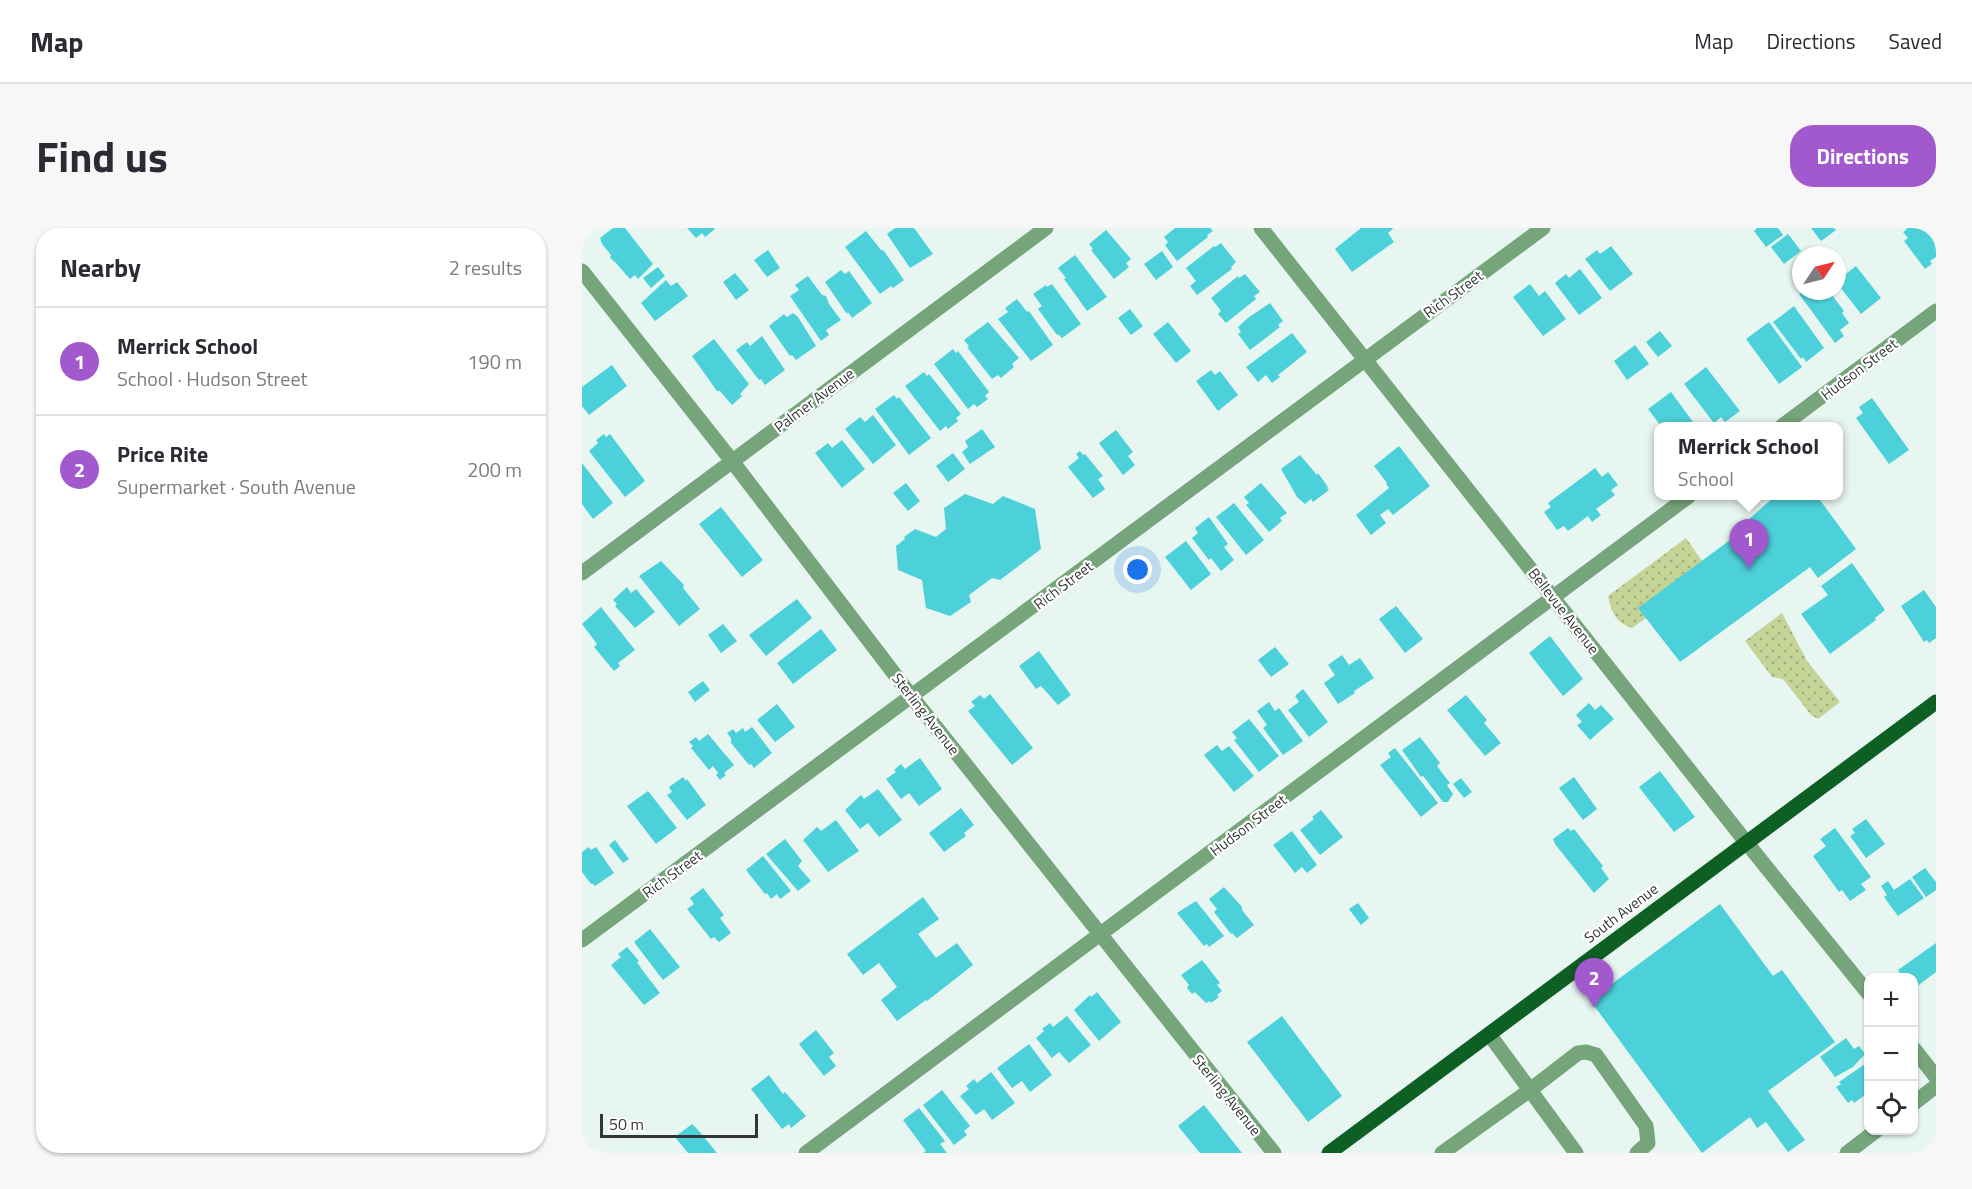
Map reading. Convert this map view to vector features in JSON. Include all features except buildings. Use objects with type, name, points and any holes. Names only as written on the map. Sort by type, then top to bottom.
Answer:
[{"type":"main road","name":"South Avenue","points":[[1329,1153],[1936,702]]},
{"type":"street","name":"Palmer Avenue","points":[[582,573],[1046,228]]},
{"type":"street","name":"Bellevue Avenue","points":[[1261,228],[1746,842],[1864,987]]},
{"type":"street","name":"Rich Street","points":[[582,940],[1543,228]]},
{"type":"street","name":"Sterling Avenue","points":[[582,271],[732,461],[912,697],[1274,1153]]},
{"type":"street","name":"Hudson Street","points":[[1787,422],[1936,311]]},
{"type":"street","name":"Hudson Street","points":[[806,1153],[1682,500]]},
{"type":"street","points":[[1489,1034],[1576,1153]]},
{"type":"street","points":[[1442,1153],[1578,1053],[1586,1052],[1596,1055],[1646,1126],[1648,1143],[1637,1153]]},
{"type":"street","points":[[1918,1054],[1936,1077]]},
{"type":"street","points":[[1918,1100],[1936,1086]]},
{"type":"street","points":[[1847,1153],[1872,1135]]},
{"type":"green space","points":[[1686,538],[1702,561],[1646,618],[1632,628],[1618,620],[1608,596]]},
{"type":"green space","points":[[1782,613],[1807,661],[1840,702],[1818,719],[1811,715],[1783,679],[1772,677],[1745,641]]},
{"type":"place","name":"Merrick School","points":[[1749,569]]},
{"type":"place","name":"Price Rite","points":[[1594,1008]]}]
